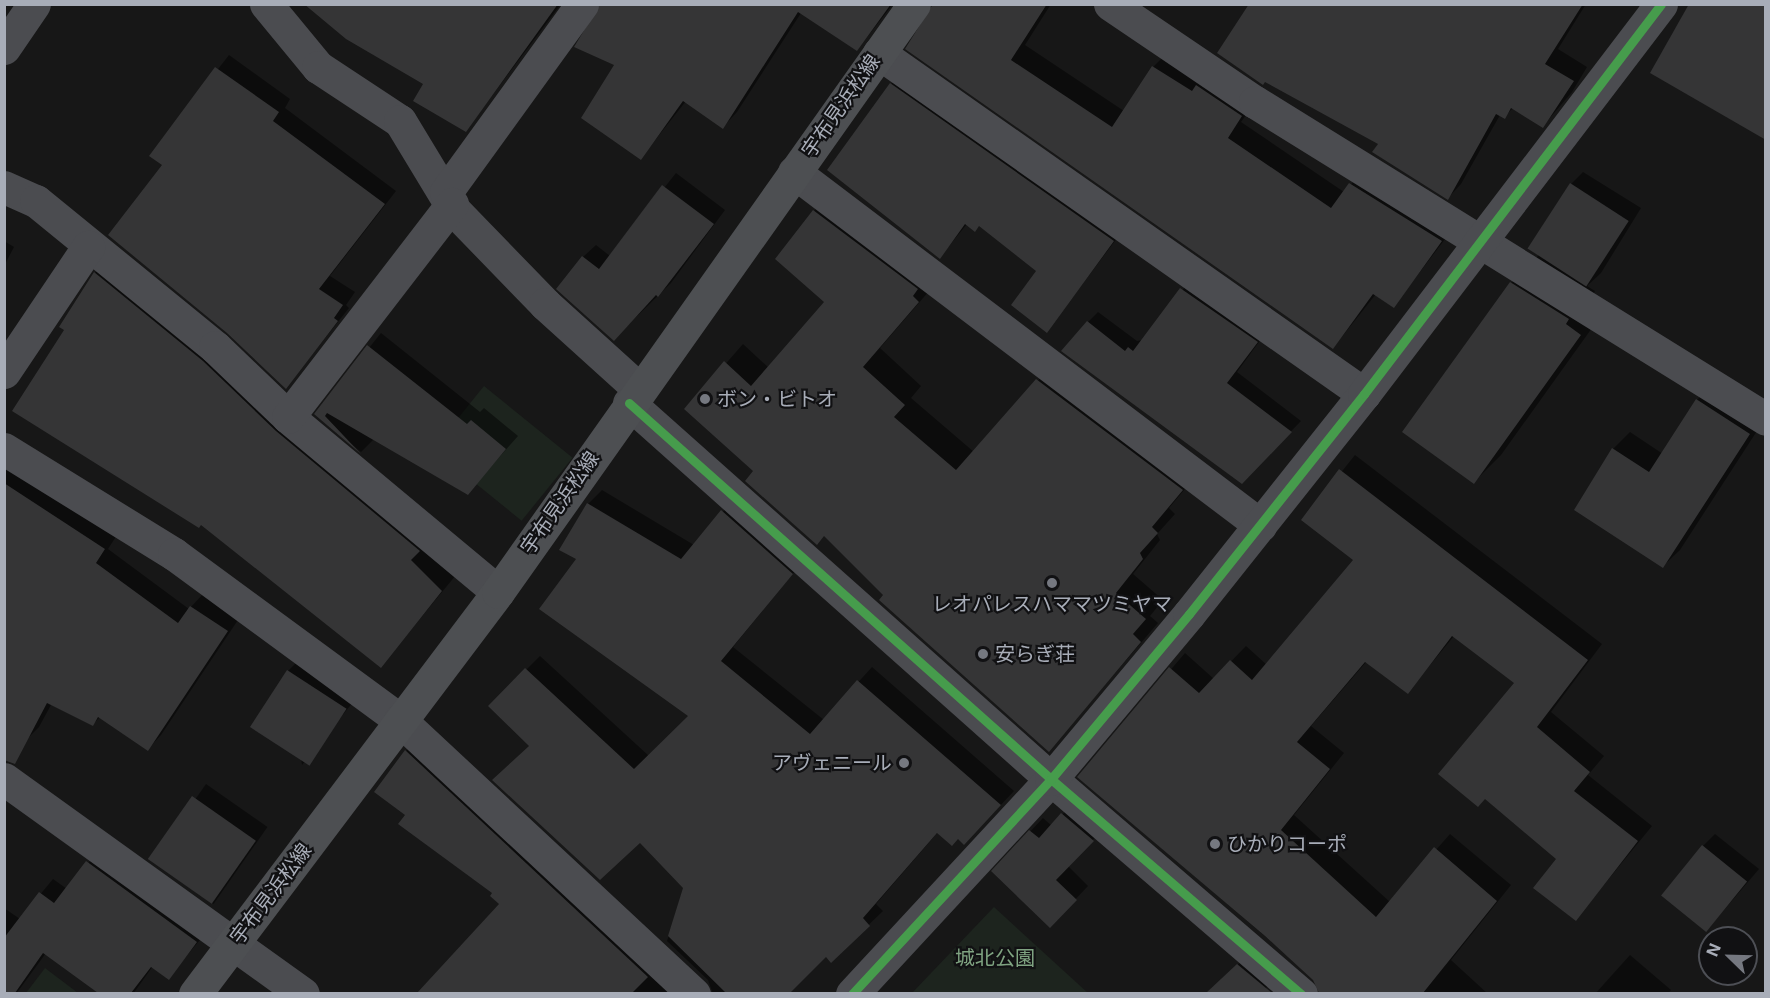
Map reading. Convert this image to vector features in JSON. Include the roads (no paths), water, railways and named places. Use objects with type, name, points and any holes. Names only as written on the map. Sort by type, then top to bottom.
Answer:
[{"type":"main road","name":"宇布見浜松線","points":[[195,993],[236,942],[498,591],[914,4]]},
{"type":"street","points":[[4,48],[34,4]]},
{"type":"street","points":[[266,4],[318,66],[400,121],[449,198],[545,304],[634,396],[1051,779],[1301,993]]},
{"type":"street","points":[[288,417],[449,198],[582,4]]},
{"type":"street","points":[[1110,4],[1255,102],[1766,419]]},
{"type":"street","points":[[852,993],[1051,779],[1260,525],[1364,394],[1661,4]]},
{"type":"street","points":[[879,53],[1364,394]]},
{"type":"street","points":[[795,172],[1260,525]]},
{"type":"street","points":[[4,187],[36,201],[88,247],[215,347],[288,417],[498,591]]},
{"type":"street","points":[[4,372],[88,247]]},
{"type":"street","points":[[4,449],[174,554],[400,720],[694,993]]},
{"type":"street","points":[[4,779],[236,942],[303,993]]},
{"type":"place","name":"ボン・ビトオ","points":[[705,399]]},
{"type":"place","name":"レオパレスハママツミヤマ","points":[[1052,583]]},
{"type":"place","name":"安らぎ荘","points":[[983,654]]},
{"type":"place","name":"アヴェニール","points":[[904,763]]},
{"type":"place","name":"ひかりコーポ","points":[[1215,844]]},
{"type":"park label","name":"城北公園","points":[[995,958]]}]
